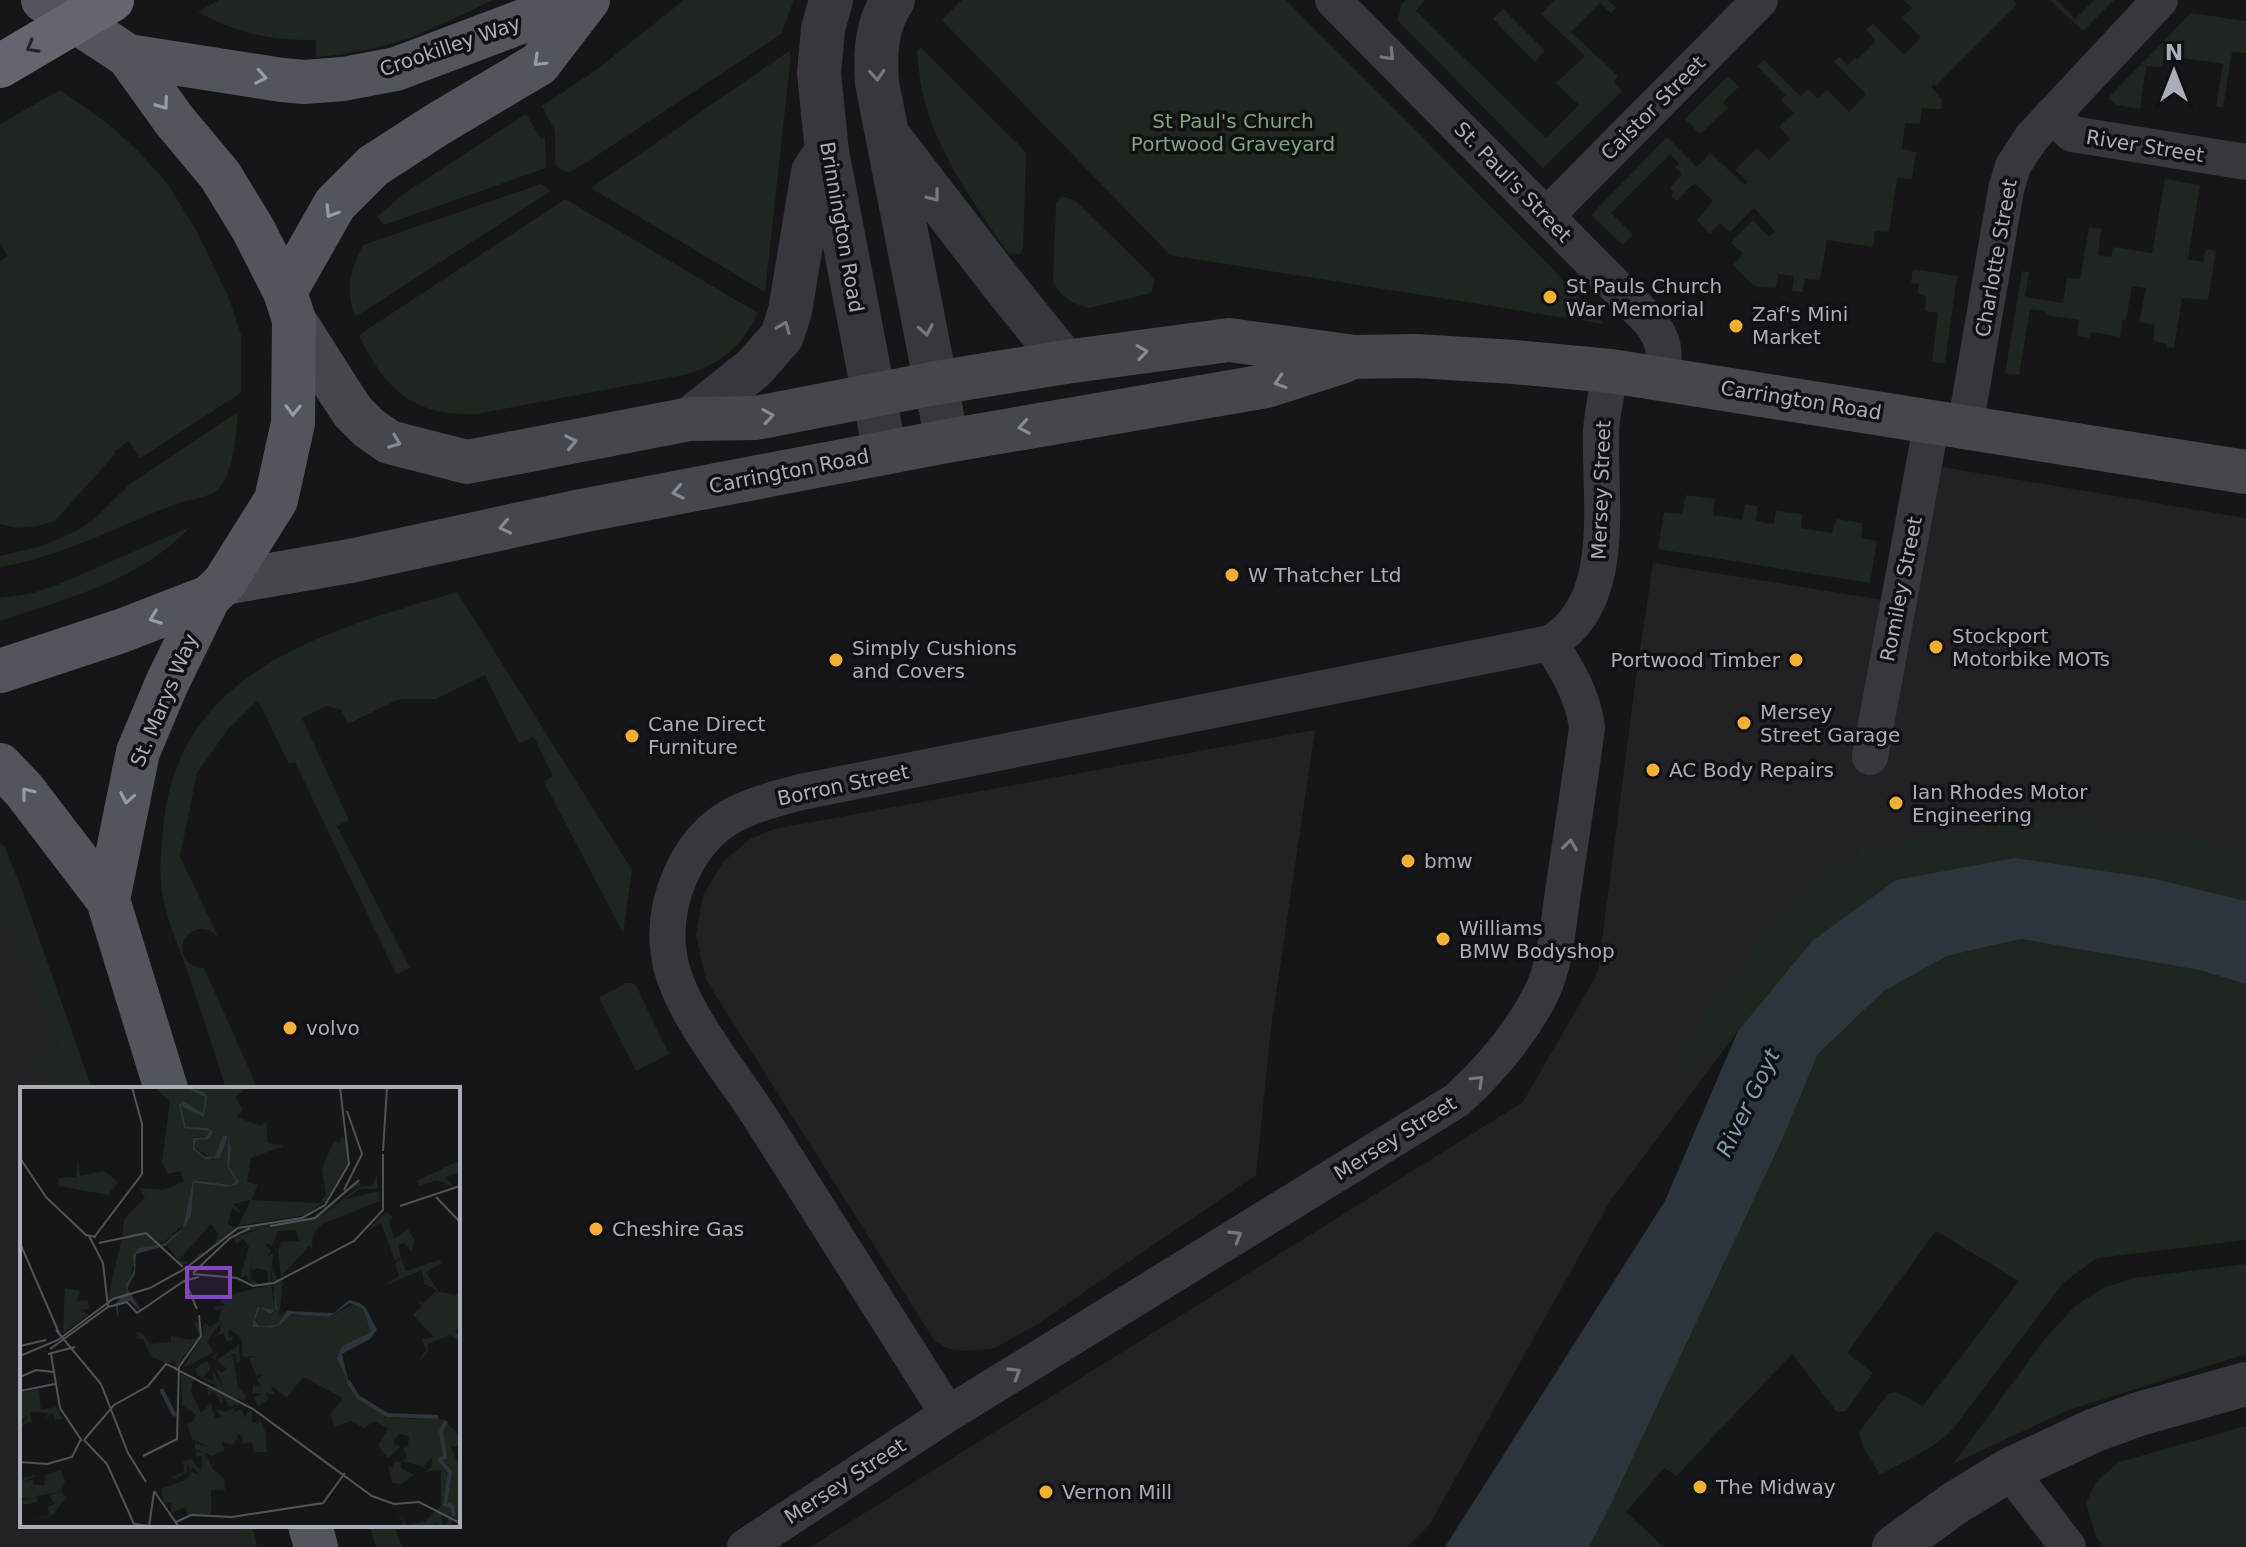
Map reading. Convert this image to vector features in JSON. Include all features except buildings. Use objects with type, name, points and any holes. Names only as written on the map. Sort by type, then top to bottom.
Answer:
[{"type":"highway","points":[[0,66],[112,0]]},
{"type":"main road","points":[[43,0],[128,56],[174,120],[220,175],[253,229],[290,306]]},
{"type":"main road","name":"Crookilley Way","points":[[128,56],[282,80],[343,79],[396,69],[579,0]]},
{"type":"main road","points":[[290,306],[335,204],[373,166],[539,64],[588,0]]},
{"type":"main road","name":"Carrington Road","points":[[290,306],[341,394],[369,428],[389,442],[467,462],[690,419],[756,418],[936,383],[1229,340],[1354,357],[1416,356],[1611,371],[2246,472]]},
{"type":"main road","name":"St. Marys Way","points":[[108,900],[138,752],[167,683],[216,590],[276,500],[293,423],[290,306]]},
{"type":"main road","name":"Carrington Road","points":[[216,590],[581,511],[947,441],[1266,386],[1354,357]]},
{"type":"main road","points":[[0,671],[121,631],[216,590]]},
{"type":"main road","name":"St. Marys Way","points":[[0,765],[24,790],[108,900],[165,1087]]},
{"type":"main road","points":[[311,1527],[316,1547]]},
{"type":"street","name":"Brinnington Road","points":[[831,0],[823,29],[819,73],[827,152],[885,453]]},
{"type":"street","points":[[893,0],[879,32],[877,83],[947,441]]},
{"type":"street","name":"Caistor Street","points":[[1546,216],[1760,0]]},
{"type":"street","name":"Charlotte Street","points":[[1949,424],[2013,166],[2020,152],[2052,115],[2160,0]]},
{"type":"street","name":"St. Paul's Street","points":[[1347,4],[1660,334],[1665,353],[1662,378]]},
{"type":"street","name":"River Street","points":[[2052,115],[2072,134],[2246,162]]},
{"type":"street","points":[[887,134],[1065,362]]},
{"type":"street","points":[[690,419],[754,368],[782,336],[790,311],[813,172],[827,152]]},
{"type":"street","name":"Mersey Street","points":[[745,1547],[948,1414],[1457,1100],[1483,1077],[1508,1047],[1542,992],[1558,923],[1587,727],[1585,710],[1566,668],[1550,643],[1565,635],[1580,618],[1592,594],[1600,563],[1601,429],[1611,371]]},
{"type":"street","name":"Romiley Street","points":[[1870,757],[1949,424]]},
{"type":"street","name":"Borron Street","points":[[948,1414],[750,1101],[690,1012],[675,978],[669,957],[667,920],[673,893],[685,866],[708,834],[731,816],[762,802],[801,792],[1550,643]]},
{"type":"street","points":[[1894,1547],[1955,1503],[2009,1470],[2095,1430],[2139,1414],[2246,1384]]},
{"type":"street","points":[[2009,1470],[2068,1547]]},
{"type":"shaded area","points":[[1930,465],[2246,518],[2246,869],[2110,833],[1905,854],[1820,922],[1610,1201],[1430,1524],[1407,1547],[810,1547],[1523,1102],[1598,972],[1653,563],[1902,603]]},
{"type":"shaded area","points":[[1315,730],[1271,1028],[1256,1175],[1036,1325],[995,1348],[949,1349],[934,1340],[706,980],[696,935],[703,895],[724,861],[750,839],[774,829]]},
{"type":"shaded area","points":[[0,843],[19,882],[91,1087],[20,1087],[20,1527],[252,1527],[257,1547],[0,1547]]},
{"type":"green space","points":[[219,0],[492,0],[449,21],[386,45],[316,57],[316,40],[255,34],[198,12]]},
{"type":"green space","points":[[684,0],[794,0],[781,34],[584,164],[570,172],[561,170],[555,164],[555,131],[542,106],[596,70]]},
{"type":"green space","name":"St Paul's Church Portwood Graveyard","points":[[962,0],[1286,0],[1604,324],[1170,255],[942,20]]},
{"type":"green space","points":[[1406,0],[1425,0],[1416,11],[1546,138],[1579,105],[1556,83],[1585,56],[1541,14],[1555,0],[1608,0],[1616,8],[1611,13],[1600,3],[1571,32],[1618,76],[1614,82],[1622,91],[1543,168],[1398,21],[1401,5]]},
{"type":"green space","points":[[1904,0],[2013,0],[2017,4],[1936,86],[1931,87],[1942,99],[1941,109],[1922,108],[1920,124],[1905,123],[1902,149],[1916,152],[1912,179],[1897,178],[1889,232],[1875,231],[1873,247],[1827,240],[1820,280],[1805,279],[1803,292],[1792,291],[1794,276],[1778,274],[1776,288],[1754,286],[1733,265],[1743,254],[1731,242],[1753,220],[1769,237],[1775,231],[1754,208],[1730,232],[1720,223],[1710,234],[1697,220],[1713,201],[1696,184],[1677,201],[1671,196],[1674,192],[1670,188],[1682,174],[1675,168],[1679,163],[1670,154],[1611,213],[1633,235],[1623,245],[1591,215],[1667,137],[1697,167],[1710,153],[1745,185],[1748,182],[1735,170],[1757,148],[1769,160],[1790,139],[1779,126],[1794,113],[1781,100],[1786,95],[1757,66],[1764,60],[1800,96],[1808,89],[1818,99],[1827,90],[1849,112],[1866,94],[1834,62],[1839,57],[1847,65],[1855,58],[1857,60],[1876,41],[1866,30],[1873,24],[1904,55],[1921,37],[1902,18],[1912,8]]},
{"type":"green space","points":[[2050,0],[2056,0],[2075,19],[2094,0],[2114,0],[2083,31]]},
{"type":"green space","points":[[1503,9],[1545,51],[1535,62],[1493,19]]},
{"type":"green space","points":[[2191,13],[2246,21],[2246,53],[2232,52],[2223,108],[2216,106],[2223,64],[2164,55],[2162,67],[2146,66],[2140,109],[2116,105],[2108,98]]},
{"type":"green space","points":[[920,47],[1026,153],[1023,249],[1020,254],[1009,254],[941,145],[922,92],[917,51]]},
{"type":"green space","points":[[789,51],[791,55],[765,292],[591,188]]},
{"type":"green space","points":[[1728,76],[1739,87],[1723,102],[1728,108],[1700,134],[1685,119]]},
{"type":"green space","points":[[60,90],[108,124],[136,149],[167,183],[196,230],[229,298],[241,335],[241,393],[140,458],[129,441],[114,452],[55,521],[17,528],[0,524],[0,261],[8,256],[0,243],[0,124]]},
{"type":"green space","points":[[526,114],[541,139],[545,137],[546,168],[384,225],[377,217],[406,192]]},
{"type":"green space","points":[[2165,179],[2200,185],[2188,259],[2203,262],[2206,249],[2216,251],[2208,300],[2182,298],[2174,348],[2153,341],[2155,325],[2139,322],[2146,288],[2132,286],[2120,337],[2091,332],[2089,338],[2077,336],[2079,320],[2030,309],[2019,375],[2005,374],[2022,271],[2029,272],[2025,297],[2063,303],[2067,278],[2080,279],[2089,227],[2101,229],[2098,255],[2111,257],[2113,247],[2152,253]]},
{"type":"green space","points":[[541,184],[551,191],[355,317],[350,280],[363,245]]},
{"type":"green space","points":[[1062,196],[1076,201],[1150,274],[1155,282],[1151,293],[1089,308],[1073,303],[1061,294],[1053,282],[1056,203]]},
{"type":"green space","points":[[565,199],[758,313],[736,346],[709,366],[684,375],[476,414],[435,410],[418,404],[391,385],[379,371],[359,335]]},
{"type":"green space","points":[[1913,269],[1957,276],[1945,363],[1932,362],[1938,313],[1925,311],[1926,296],[1918,294],[1919,284],[1911,283]]},
{"type":"green space","points":[[238,412],[228,472],[214,492],[173,505],[67,549],[0,567],[0,556],[42,546],[92,521],[129,485]]},
{"type":"green space","points":[[1686,495],[1715,499],[1713,515],[1742,520],[1745,504],[1758,506],[1756,521],[1774,524],[1776,511],[1802,514],[1801,528],[1832,533],[1836,519],[1863,523],[1861,538],[1877,541],[1870,583],[1658,549],[1664,512],[1682,514]]},
{"type":"green space","points":[[190,527],[171,545],[126,574],[76,596],[0,621],[0,598],[30,594],[57,585]]},
{"type":"green space","points":[[457,592],[632,870],[623,933],[544,782],[553,776],[534,737],[519,743],[485,675],[436,699],[399,699],[348,724],[341,710],[327,706],[302,718],[349,820],[337,826],[410,968],[396,974],[295,762],[289,764],[258,700],[229,728],[197,773],[180,856],[218,937],[205,929],[192,932],[184,939],[184,955],[189,963],[204,968],[257,1087],[225,1087],[162,892],[162,838],[174,776],[196,731],[227,694],[266,665],[310,642]]},
{"type":"green space","points":[[2088,813],[2086,824],[2246,848],[2246,901],[2156,879],[1812,941],[1738,1031],[1695,1069],[1675,1054],[1769,929],[1812,878],[1859,854],[1860,848]]},
{"type":"green space","points":[[0,843],[19,882],[91,1087],[37,1087],[49,1079],[34,1056],[60,1047],[0,915]]},
{"type":"green space","points":[[2021,939],[2199,970],[2246,984],[2246,1240],[2097,1258],[2064,1282],[1952,1430],[1933,1446],[1880,1475],[1862,1445],[1859,1432],[1889,1393],[1897,1392],[1923,1406],[2019,1281],[1936,1231],[1847,1353],[1873,1373],[1846,1411],[1837,1412],[1792,1354],[1677,1476],[1664,1468],[1626,1512],[1664,1547],[1589,1547],[1782,1140],[1818,1054],[1884,991],[1947,956]]},
{"type":"green space","points":[[626,983],[636,986],[669,1054],[636,1071],[599,998]]},
{"type":"green space","points":[[2246,1264],[2246,1354],[2066,1411],[1953,1464],[2045,1339],[2075,1306],[2103,1288],[2134,1278]]},
{"type":"green space","points":[[2246,1426],[2246,1547],[2104,1547],[2096,1537],[2086,1503],[2096,1482],[2119,1462]]},
{"type":"green space","points":[[234,1527],[252,1527],[257,1547],[240,1547]]},
{"type":"green space","points":[[370,1527],[395,1527],[402,1547],[376,1547]]},
{"type":"water","name":"River Goyt","points":[[2015,858],[2156,879],[2246,901],[2246,984],[2199,970],[2021,939],[1947,956],[1884,991],[1818,1054],[1782,1140],[1589,1547],[1445,1547],[1665,1201],[1738,1031],[1812,941],[1896,880]]},
{"type":"place","name":"St Pauls Church War Memorial","points":[[1550,297]]},
{"type":"place","name":"Zaf's Mini Market","points":[[1736,326]]},
{"type":"place","name":"W Thatcher Ltd","points":[[1232,575]]},
{"type":"place","name":"Stockport Motorbike MOTs","points":[[1936,647]]},
{"type":"place","name":"Simply Cushions and Covers","points":[[836,660]]},
{"type":"place","name":"Portwood Timber","points":[[1796,660]]},
{"type":"place","name":"Mersey Street Garage","points":[[1744,723]]},
{"type":"place","name":"Cane Direct Furniture","points":[[632,736]]},
{"type":"place","name":"AC Body Repairs","points":[[1653,770]]},
{"type":"place","name":"Ian Rhodes Motor Engineering","points":[[1896,803]]},
{"type":"place","name":"bmw","points":[[1408,861]]},
{"type":"place","name":"Williams BMW Bodyshop","points":[[1443,939]]},
{"type":"place","name":"volvo","points":[[290,1028]]},
{"type":"place","name":"Cheshire Gas","points":[[596,1229]]},
{"type":"place","name":"The Midway","points":[[1700,1487]]},
{"type":"place","name":"Vernon Mill","points":[[1046,1492]]}]
